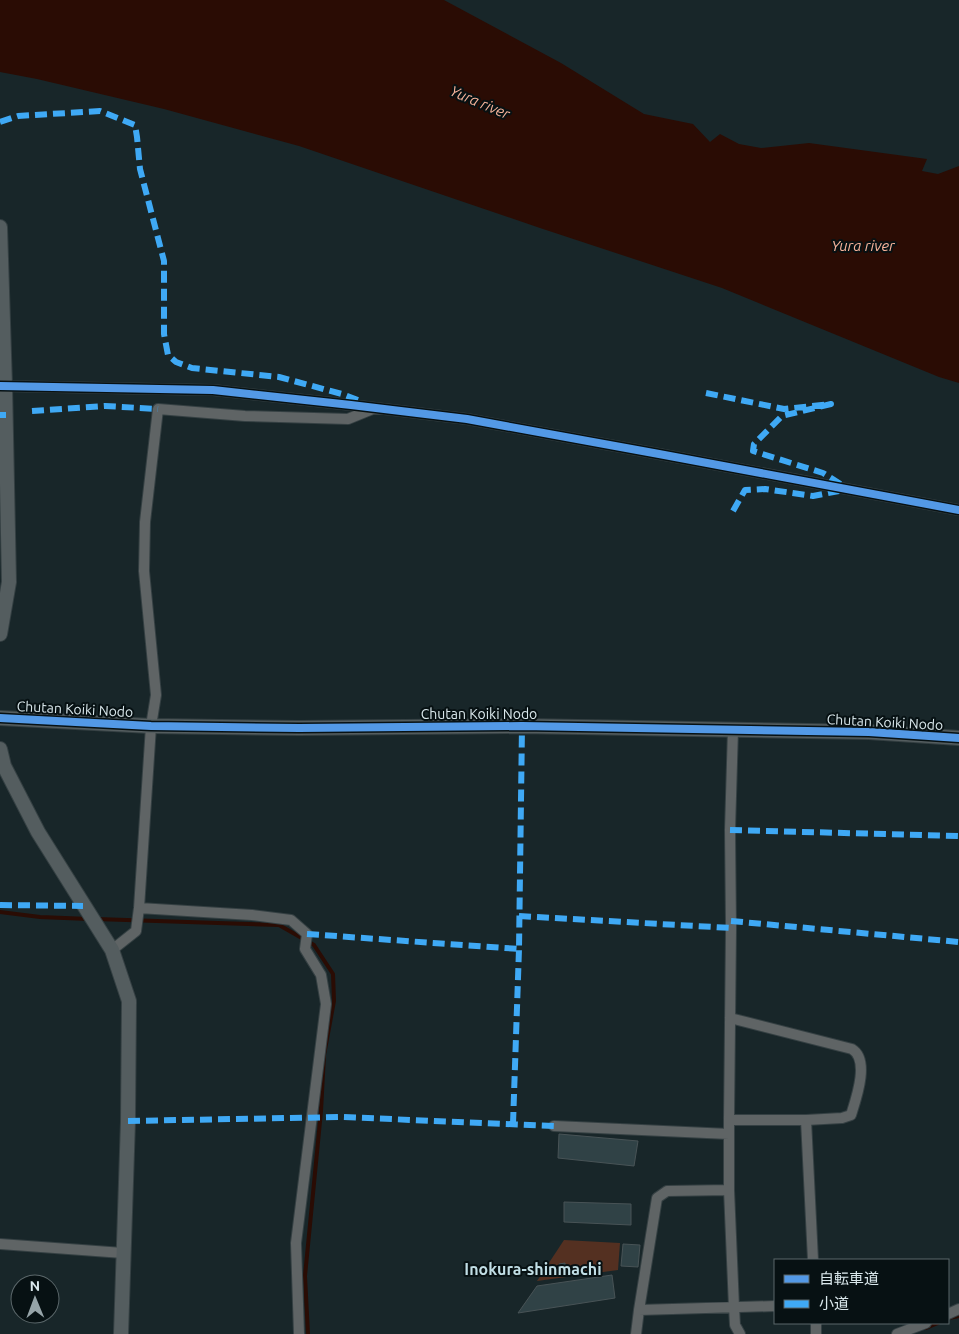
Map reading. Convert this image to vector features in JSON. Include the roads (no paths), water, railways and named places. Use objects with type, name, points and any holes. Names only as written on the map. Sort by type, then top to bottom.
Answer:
[{"type":"street","points":[[0,227],[9,582],[0,634]]},
{"type":"street","points":[[3,384],[213,390],[310,399],[476,421],[959,510]]},
{"type":"street","points":[[112,950],[136,931],[138,908],[151,726],[156,695],[144,572],[145,522],[158,409],[245,416],[348,419],[376,408]]},
{"type":"street","name":"Chutan Koiki Nodo","points":[[0,718],[151,726],[299,728],[522,726],[733,729],[869,732],[959,738]]},
{"type":"street","points":[[733,729],[730,830],[729,1190],[734,1307],[736,1324],[740,1334]]},
{"type":"street","points":[[0,748],[4,766],[38,832],[112,950],[129,1001],[128,1121],[121,1334]]},
{"type":"street","points":[[138,908],[252,915],[291,920],[306,934],[305,949],[321,976],[326,1004],[296,1243],[299,1334]]},
{"type":"street","points":[[729,1120],[842,1118],[851,1115],[860,1081],[860,1059],[857,1052],[852,1049],[730,1018]]},
{"type":"street","points":[[806,1120],[813,1259]]},
{"type":"street","points":[[554,1126],[729,1134]]},
{"type":"street","points":[[636,1334],[657,1198],[667,1191],[729,1190]]},
{"type":"street","points":[[0,1244],[123,1253]]},
{"type":"street","points":[[639,1310],[774,1306]]},
{"type":"street","points":[[897,1334],[923,1324]]},
{"type":"water","name":"Yura river","points":[[0,0],[444,0],[561,63],[644,114],[693,124],[710,142],[720,134],[739,144],[761,148],[809,143],[927,159],[922,171],[938,174],[959,166],[959,383],[939,377],[722,288],[299,146],[164,109],[0,72]]},
{"type":"waterway","points":[[0,912],[40,917],[89,919]]},
{"type":"waterway","points":[[96,919],[279,925],[314,945],[333,974],[334,1001],[324,1055],[321,1111],[305,1276],[308,1334]]},
{"type":"waterway","points":[[949,1318],[959,1316]]},
{"type":"waterway","points":[[926,1328],[936,1324]]},
{"type":"district","name":"Inokura-shinmachi","points":[[533,1269]]}]
